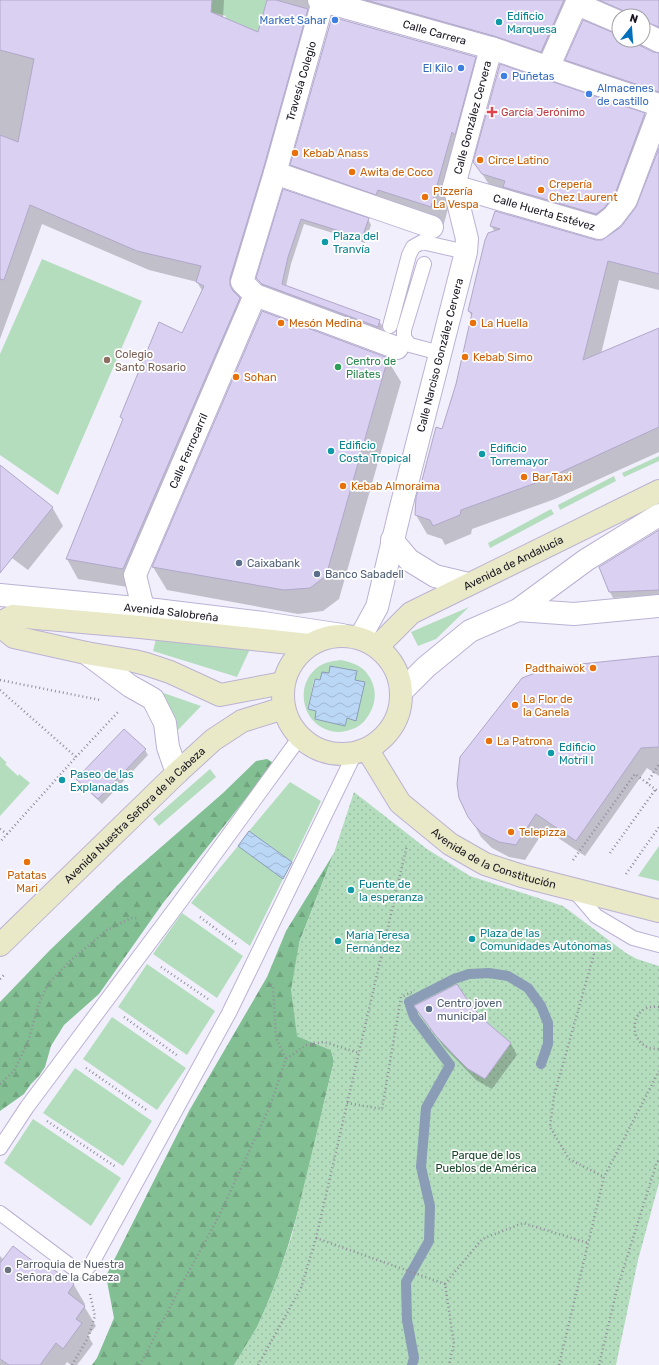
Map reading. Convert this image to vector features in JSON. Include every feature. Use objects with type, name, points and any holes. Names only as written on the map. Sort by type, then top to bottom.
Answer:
[{"type":"main road","name":"Avenida de Andalucía","points":[[360,640],[468,584],[659,491]]},
{"type":"main road","name":"Avenida Salobreña","points":[[283,683],[220,695],[170,672],[146,664],[86,653],[14,637],[0,625],[13,616],[140,627],[309,645]]},
{"type":"main road","points":[[325,638],[360,640],[390,659],[398,674],[402,691],[400,709],[394,726],[382,739],[361,751],[335,754],[317,749],[300,737],[290,724],[284,708],[282,696],[283,683],[288,668],[297,655],[309,645],[325,638]]},
{"type":"main road","name":"Avenida Nuestra Señora de la Cabeza","points":[[0,945],[213,740],[242,721],[284,708]]},
{"type":"main road","name":"Avenida de la Constitución","points":[[361,751],[400,804],[450,844],[485,864],[522,876],[659,911]]},
{"type":"street","name":"Calle Carrera","points":[[321,1],[491,48],[659,105]]},
{"type":"street","name":"Travesía Colegio","points":[[277,167],[321,1]]},
{"type":"street","points":[[548,68],[578,2],[611,18]]},
{"type":"street","name":"Calle González Cervera","points":[[454,186],[491,48]]},
{"type":"street","name":"Calle Huerta Estévez","points":[[454,186],[599,228],[613,217],[626,200],[659,112]]},
{"type":"street","points":[[397,348],[255,295],[242,282],[277,167],[432,227]]},
{"type":"street","name":"Calle Narciso González Cervera","points":[[360,640],[377,607],[392,540],[466,252],[467,239],[454,186]]},
{"type":"street","name":"Calle Ferrocarril","points":[[143,608],[134,575],[255,295]]},
{"type":"street","points":[[402,691],[426,667],[470,631],[518,610],[586,560],[659,515]]},
{"type":"street","points":[[392,540],[409,560],[435,576],[468,584]]},
{"type":"street","name":"Avenida Salobreña","points":[[0,595],[143,608],[264,623],[360,640]]},
{"type":"street","points":[[518,610],[574,614],[659,606]]},
{"type":"street","name":"Avenida Salobreña","points":[[86,653],[130,686],[153,699],[165,723],[168,747],[177,773]]},
{"type":"lane","points":[[390,326],[409,255],[413,247],[422,242],[466,252]]},
{"type":"lane","points":[[424,264],[404,330],[404,338],[410,345],[440,353]]},
{"type":"lane","points":[[0,1148],[27,1107],[180,902],[300,737]]},
{"type":"lane","points":[[0,1213],[72,1268],[84,1271],[92,1263],[229,1013],[361,751]]},
{"type":"lane","points":[[572,889],[596,916],[633,938],[659,945]]},
{"type":"path","points":[[0,680],[101,701]]},
{"type":"path","points":[[0,690],[76,758]]},
{"type":"path","points":[[0,842],[119,711]]},
{"type":"path","points":[[646,783],[659,764]]},
{"type":"path","points":[[569,866],[635,774],[659,792]]},
{"type":"path","points":[[610,853],[656,790]]},
{"type":"path","points":[[621,880],[659,827]]},
{"type":"path","points":[[0,829],[7,834]]},
{"type":"path","points":[[258,1365],[301,1288],[316,1238],[407,845]]},
{"type":"path","points":[[180,902],[256,958],[274,988],[276,1038],[286,1059]]},
{"type":"path","points":[[0,1084],[14,1071],[28,1042],[38,1006],[48,984],[70,961],[107,930],[131,918],[164,922]]},
{"type":"path","points":[[140,954],[229,1013]]},
{"type":"path","points":[[594,954],[554,1096],[550,1127],[569,1159],[604,1177]]},
{"type":"path","points":[[347,1103],[382,1109],[401,998],[414,991]]},
{"type":"path","points":[[104,1003],[198,1070]]},
{"type":"path","points":[[659,1007],[648,1008],[642,1011],[634,1023],[636,1037],[640,1042],[652,1049],[659,1049]]},
{"type":"path","points":[[140,1365],[219,1216],[270,1106],[286,1059],[306,1045],[324,1042],[358,1053]]},
{"type":"path","points":[[66,1054],[168,1126]]},
{"type":"path","points":[[559,1365],[604,1177],[659,1071]]},
{"type":"path","points":[[27,1107],[137,1181]]},
{"type":"path","points":[[599,1365],[617,1289],[659,1159]]},
{"type":"path","points":[[449,1365],[454,1344],[445,1284],[482,1239],[523,1223],[588,1243]]},
{"type":"path","points":[[316,1238],[445,1284]]},
{"type":"path","points":[[72,1365],[88,1338],[95,1316],[84,1271]]},
{"type":"green space","points":[[212,0],[267,0],[246,75],[209,76],[226,16],[211,12]]},
{"type":"green space","points":[[42,259],[142,301],[58,495],[0,455],[0,354]]},
{"type":"green space","points":[[659,456],[659,461],[624,477],[622,473]]},
{"type":"green space","points":[[614,476],[616,481],[560,510],[558,505]]},
{"type":"green space","points":[[551,509],[554,514],[490,548],[488,543]]},
{"type":"green space","points":[[469,607],[436,639],[418,646],[411,632]]},
{"type":"green space","points":[[156,639],[250,649],[237,677],[153,651]]},
{"type":"green space","points":[[341,660],[359,666],[364,670],[372,681],[375,694],[373,707],[364,721],[355,728],[338,732],[327,730],[317,724],[310,717],[306,709],[304,691],[306,682],[318,667],[329,662]],"holes":[[[356,672],[345,726],[315,719],[316,711],[308,709],[314,679],[320,680],[329,673]]]},
{"type":"green space","points":[[155,690],[201,706],[178,730]]},
{"type":"green space","points":[[0,756],[7,763],[5,764],[18,776],[19,774],[30,783],[0,816]]},
{"type":"green space","points":[[267,759],[274,763],[163,903],[99,994],[64,1025],[51,1046],[45,1067],[39,1076],[24,1094],[0,1111],[0,1002],[50,950],[120,883],[223,793],[256,761]]},
{"type":"green space","points":[[210,769],[216,777],[159,826],[153,819]]},
{"type":"green space","points":[[290,782],[321,801],[292,862],[249,831]]},
{"type":"green space","name":"Parque de los Pueblos de América","points":[[354,792],[427,849],[470,876],[563,906],[626,953],[637,959],[659,966],[659,1183],[638,1260],[616,1365],[234,1365],[258,1325],[273,1290],[292,1235],[334,1061],[331,1050],[297,1036],[291,990],[299,943],[334,853]]},
{"type":"green space","points":[[238,846],[283,879],[250,946],[191,903]]},
{"type":"green space","points":[[659,846],[659,881],[638,876]]},
{"type":"green space","points":[[334,853],[299,943],[297,1036],[331,1050],[334,1061],[294,1227],[284,1260],[257,1329],[234,1365],[92,1365],[97,1358],[114,1318],[106,1276],[189,1111],[267,977],[286,931]]},
{"type":"green space","points":[[182,913],[243,956],[217,998],[153,954]]},
{"type":"green space","points":[[147,964],[215,1011],[187,1055],[118,1007]]},
{"type":"green space","points":[[112,1017],[186,1068],[157,1110],[83,1059]]},
{"type":"green space","points":[[75,1068],[152,1121],[123,1166],[43,1113]]},
{"type":"green space","points":[[33,1119],[121,1178],[91,1226],[4,1163]]},
{"type":"water","points":[[330,666],[357,671],[355,680],[365,682],[356,721],[347,718],[345,726],[315,719],[316,711],[308,709],[315,679],[320,680],[322,672],[329,673]]},
{"type":"water","points":[[249,831],[292,862],[283,879],[238,846]]},
{"type":"building","points":[[0,0],[212,0],[211,12],[258,32],[267,0],[276,0],[308,9],[263,170],[230,278],[230,285],[233,291],[240,298],[123,569],[66,559],[123,419],[120,417],[159,322],[182,333],[204,286],[196,282],[201,266],[137,251],[30,205],[4,280],[0,279],[0,135],[18,142],[34,59],[0,50]]},
{"type":"building","name":"Edificio Marquesa","points":[[366,0],[564,0],[541,52],[494,36]]},
{"type":"building","points":[[599,0],[659,0],[659,27],[651,24],[651,8],[617,8]]},
{"type":"building","points":[[332,17],[476,57],[455,135],[452,132],[431,207],[378,190],[376,195],[290,165]]},
{"type":"building","points":[[583,20],[611,32],[611,48],[645,48],[659,53],[659,92],[565,60]]},
{"type":"building","points":[[500,64],[645,113],[615,194],[604,208],[596,214],[503,187],[505,181],[482,174],[473,162]]},
{"type":"building","points":[[659,148],[659,274],[608,261],[583,360],[659,328],[659,427],[544,480],[461,510],[460,515],[433,526],[430,520],[415,515],[416,497],[420,483],[421,484],[436,427],[442,429],[456,384],[472,313],[468,311],[485,240],[488,233],[500,229],[490,226],[495,211],[596,240],[602,240],[621,227],[636,207]]},
{"type":"building","points":[[283,189],[369,218],[362,238],[301,219],[288,257],[282,284],[380,320],[378,327],[262,284],[256,278]]},
{"type":"building","name":"Edificio Costa Tropical","points":[[262,311],[388,358],[326,576],[310,588],[284,590],[152,567]]},
{"type":"building","points":[[0,465],[53,507],[0,573]]},
{"type":"building","points":[[659,530],[659,590],[609,592],[599,567]]},
{"type":"building","name":"Edificio Motril I","points":[[659,656],[659,747],[641,748],[576,841],[536,814],[516,845],[499,842],[482,833],[475,826],[468,817],[459,798],[457,784],[460,757],[522,678],[551,667]]},
{"type":"building","points":[[124,729],[146,749],[98,799],[76,779]]},
{"type":"building","points":[[457,984],[470,1004],[484,1020],[511,1043],[485,1079],[468,1069],[455,1056],[436,1036],[414,1006]]},
{"type":"building","points":[[13,1246],[42,1268],[46,1264],[74,1284],[68,1293],[85,1306],[76,1319],[82,1323],[63,1349],[56,1343],[40,1365],[9,1365],[0,1359],[0,1263]]},
{"type":"waterway","points":[[412,1365],[414,1358],[407,1320],[406,1282],[429,1241],[430,1206],[421,1167],[426,1108],[450,1065],[414,1017],[409,1002],[454,979],[469,974],[489,973],[508,976],[528,988],[541,1006],[548,1023],[548,1044],[541,1064]]},
{"type":"place","name":"Market Sahar","points":[[335,20]]},
{"type":"place","name":"Edificio Marquesa","points":[[499,22]]},
{"type":"place","name":"El Kilo","points":[[461,68]]},
{"type":"place","name":"Puñetas","points":[[504,76]]},
{"type":"place","name":"Almacenes de castillo","points":[[589,94]]},
{"type":"place","name":"García Jerónimo","points":[[492,112]]},
{"type":"place","name":"Kebab Anass","points":[[295,153]]},
{"type":"place","name":"Circe Latino","points":[[480,160]]},
{"type":"place","name":"Awita de Coco","points":[[352,172]]},
{"type":"place","name":"Crepería Chez Laurent","points":[[541,190]]},
{"type":"place","name":"Pizzería La Vespa","points":[[425,197]]},
{"type":"place","name":"Plaza del Tranvía","points":[[325,242]]},
{"type":"place","name":"Mesón Medina","points":[[281,323]]},
{"type":"place","name":"La Huella","points":[[473,323]]},
{"type":"place","name":"Kebab Simo","points":[[465,357]]},
{"type":"place","name":"Colegio Santo Rosario","points":[[107,360]]},
{"type":"place","name":"Centro de Pilates","points":[[338,367]]},
{"type":"place","name":"Sohan","points":[[236,377]]},
{"type":"place","name":"Edificio Costa Tropical","points":[[331,451]]},
{"type":"place","name":"Edificio Torremayor","points":[[482,454]]},
{"type":"place","name":"Bar Taxi","points":[[524,477]]},
{"type":"place","name":"Kebab Almoraima","points":[[343,486]]},
{"type":"place","name":"Caixabank","points":[[239,563]]},
{"type":"place","name":"Banco Sabadell","points":[[317,574]]},
{"type":"place","name":"Padthaiwok","points":[[593,668]]},
{"type":"place","name":"La Flor de la Canela","points":[[515,705]]},
{"type":"place","name":"La Patrona","points":[[489,741]]},
{"type":"place","name":"Edificio Motril I","points":[[551,753]]},
{"type":"place","name":"Paseo de las Explanadas","points":[[62,780]]},
{"type":"place","name":"Telepizza","points":[[511,832]]},
{"type":"place","name":"Patatas Mari","points":[[27,862]]},
{"type":"place","name":"Fuente de la esperanza","points":[[351,890]]},
{"type":"place","name":"Plaza de las Comunidades Autónomas","points":[[472,939]]},
{"type":"place","name":"María Teresa Fernández","points":[[338,941]]},
{"type":"place","name":"Centro joven municipal","points":[[429,1009]]},
{"type":"place","name":"Parroquia de Nuestra Señora de la Cabeza","points":[[8,1270]]}]
